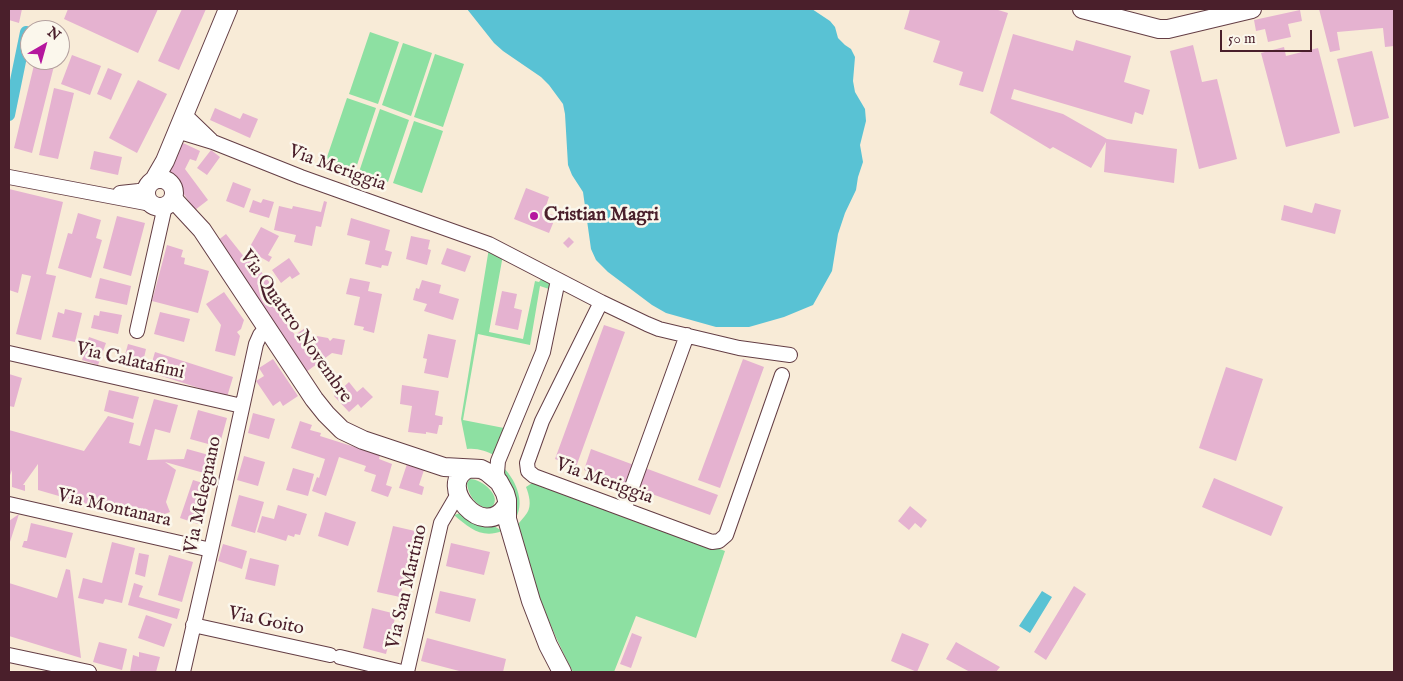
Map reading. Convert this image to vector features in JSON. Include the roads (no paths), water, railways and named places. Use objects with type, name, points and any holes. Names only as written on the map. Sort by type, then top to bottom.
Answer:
[{"type":"street","points":[[137,330],[163,197],[165,160],[228,9]]},
{"type":"street","points":[[1082,9],[1159,29],[1168,29],[1252,9]]},
{"type":"street","name":"Via Meriggia","points":[[184,114],[213,142]]},
{"type":"street","name":"Via Meriggia","points":[[177,131],[213,142],[301,177],[489,244],[601,302],[542,421],[527,463],[528,471],[534,476],[712,542],[719,541],[726,535],[782,375]]},
{"type":"street","points":[[9,177],[97,194],[129,193],[163,197]]},
{"type":"street","name":"Via Quattro Novembre","points":[[163,197],[202,230],[314,400],[342,430],[363,440],[444,467],[466,483]]},
{"type":"street","points":[[466,483],[473,513],[487,519],[500,512],[507,500],[499,482],[497,472],[498,461],[542,352],[558,280]]},
{"type":"street","points":[[601,302],[659,329],[739,348],[790,355]]},
{"type":"street","name":"Via Melegnano","points":[[183,672],[256,344],[266,328]]},
{"type":"street","points":[[624,509],[687,335]]},
{"type":"street","name":"Via Calatafimi","points":[[9,353],[242,406]]},
{"type":"street","points":[[466,483],[498,461]]},
{"type":"street","points":[[466,483],[487,472],[499,482]]},
{"type":"street","name":"Via San Martino","points":[[407,672],[441,523],[466,483]]},
{"type":"street","name":"Via Montanara","points":[[9,504],[211,550]]},
{"type":"street","points":[[500,512],[510,533],[531,601],[548,645],[562,672]]},
{"type":"street","name":"Via Goito","points":[[193,626],[335,656]]},
{"type":"street","points":[[9,655],[89,672]]},
{"type":"street","name":"Via San Martino","points":[[335,656],[402,672]]},
{"type":"water","points":[[467,9],[812,9],[830,21],[835,27],[838,38],[851,49],[855,57],[853,81],[855,92],[865,109],[866,121],[860,145],[863,162],[856,190],[838,234],[832,271],[813,305],[784,317],[749,327],[716,327],[666,313],[652,305],[608,272],[596,260],[591,249],[583,192],[568,165],[563,104],[541,77],[494,43]]},
{"type":"water","points":[[1042,591],[1052,597],[1030,633],[1019,626]]},
{"type":"waterway","points":[[9,115],[20,61]]},
{"type":"place","name":"Cristian Magri","points":[[534,216]]}]
